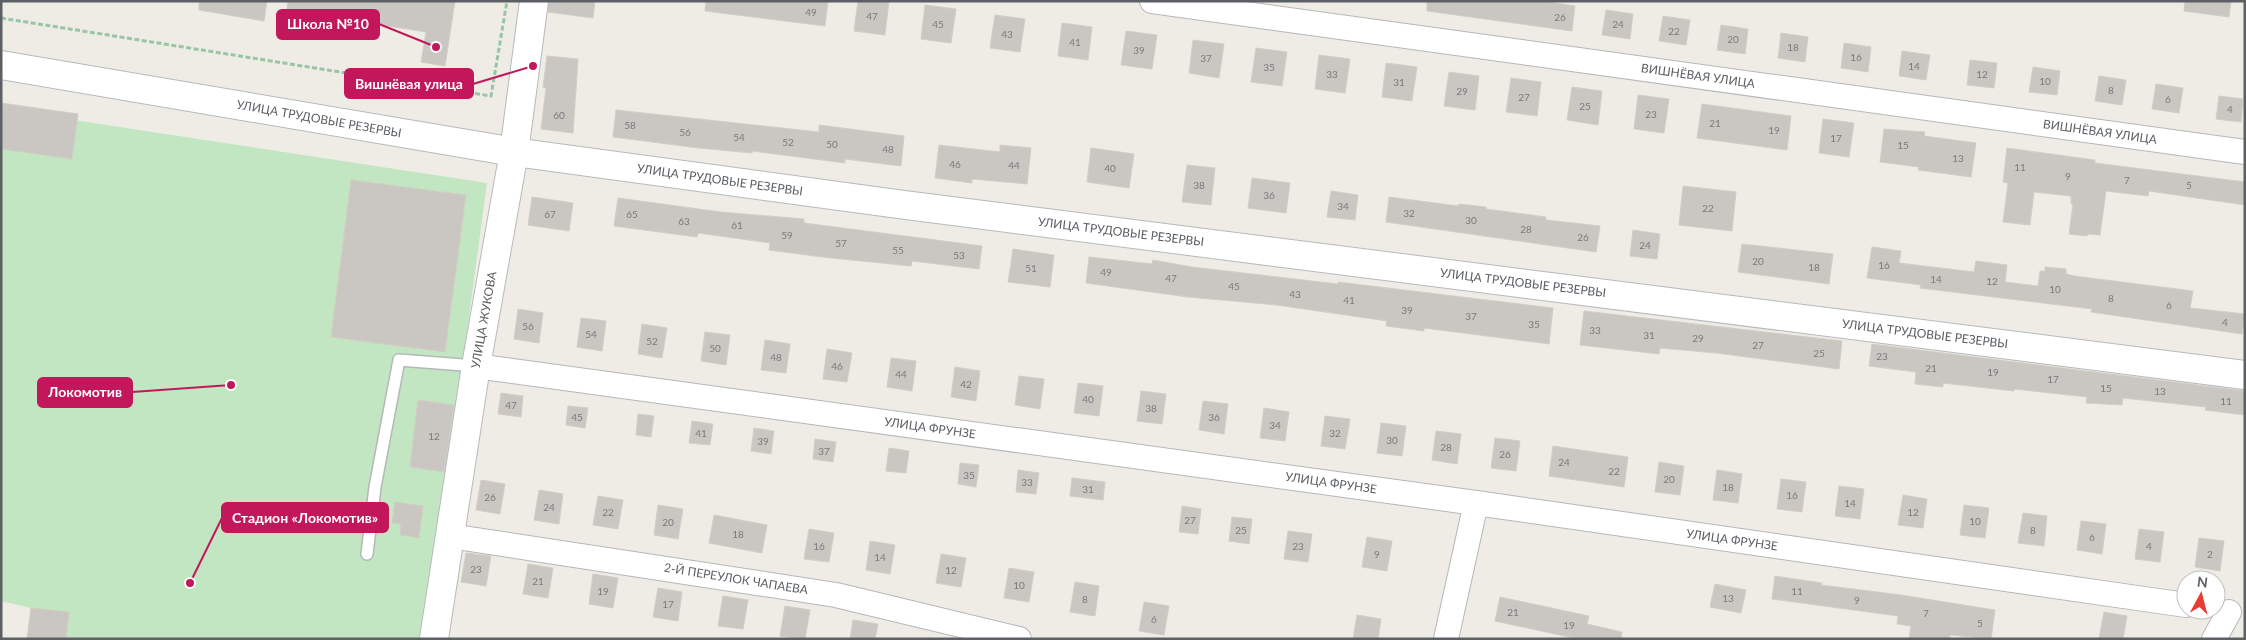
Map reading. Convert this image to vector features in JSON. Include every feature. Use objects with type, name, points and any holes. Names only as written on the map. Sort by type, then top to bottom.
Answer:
[{"type":"main road","name":"УЛИЦА ЖУКОВА","points":[[434,639],[476,366],[514,152],[534,1]]},
{"type":"main road","name":"УЛИЦА ТРУДОВЫЕ РЕЗЕРВЫ","points":[[1,65],[514,152],[905,205],[2245,375]]},
{"type":"street","name":"ВИШНЁВАЯ УЛИЦА","points":[[1152,1],[2245,152]]},
{"type":"street","name":"УЛИЦА ФРУНЗЕ","points":[[476,366],[1476,503],[2176,605]]},
{"type":"street","points":[[1446,639],[1476,503]]},
{"type":"street","name":"2-Й ПЕРЕУЛОК ЧАПАЕВА","points":[[450,536],[836,595],[1019,639]]},
{"type":"street","points":[[2214,639],[2230,611]]},
{"type":"lane","points":[[367,554],[375,487],[399,360],[476,366]]},
{"type":"path","points":[[491,96],[507,1]]},
{"type":"path","points":[[1,18],[521,101]]},
{"type":"green space","points":[[1,109],[487,183],[423,639],[27,639],[31,608],[1,601]]},
{"type":"building","points":[[199,1],[267,1],[264,21],[199,10]]},
{"type":"building","points":[[288,1],[455,1],[445,66],[421,62],[426,32],[287,10]]},
{"type":"building","points":[[549,1],[595,1],[593,18],[548,12]]},
{"type":"building","points":[[706,1],[828,1],[825,26],[705,11]]},
{"type":"building","points":[[858,1],[889,1],[885,35],[854,31]]},
{"type":"building","points":[[1427,1],[1542,1],[1575,6],[1572,31],[1427,11]]},
{"type":"building","points":[[2185,1],[2231,1],[2229,17],[2184,11]]},
{"type":"building","points":[[925,5],[956,9],[951,43],[921,39]]},
{"type":"building","points":[[1606,10],[1633,14],[1630,39],[1602,35]]},
{"type":"building","points":[[995,15],[1025,19],[1020,52],[990,48]]},
{"type":"building","points":[[1663,16],[1690,20],[1686,45],[1659,41]]},
{"type":"building","points":[[1062,23],[1092,27],[1088,60],[1058,56]]},
{"type":"building","points":[[1721,25],[1748,29],[1745,54],[1717,50]]},
{"type":"building","points":[[1126,31],[1157,35],[1152,69],[1121,65]]},
{"type":"building","points":[[1781,33],[1808,37],[1805,62],[1778,58]]},
{"type":"building","points":[[1193,40],[1224,44],[1219,78],[1189,73]]},
{"type":"building","points":[[1844,43],[1871,47],[1868,72],[1841,68]]},
{"type":"building","points":[[1256,48],[1287,52],[1282,86],[1251,82]]},
{"type":"building","points":[[1902,51],[1930,55],[1926,80],[1899,76]]},
{"type":"building","points":[[1319,55],[1350,59],[1345,93],[1315,89]]},
{"type":"building","points":[[547,56],[578,59],[573,133],[541,129],[546,88],[543,87]]},
{"type":"building","points":[[1970,60],[1997,63],[1994,88],[1967,85]]},
{"type":"building","points":[[1386,63],[1417,67],[1412,101],[1382,97]]},
{"type":"building","points":[[2033,67],[2060,71],[2057,95],[2029,92]]},
{"type":"building","points":[[1449,72],[1479,76],[1475,110],[1444,106]]},
{"type":"building","points":[[2099,76],[2126,80],[2122,105],[2095,101]]},
{"type":"building","points":[[1511,78],[1541,82],[1537,116],[1506,112]]},
{"type":"building","points":[[2156,84],[2183,88],[2179,113],[2152,109]]},
{"type":"building","points":[[1572,87],[1602,91],[1598,125],[1567,120]]},
{"type":"building","points":[[1638,95],[1669,99],[1664,133],[1634,129]]},
{"type":"building","points":[[2219,96],[2243,99],[2241,122],[2216,119]]},
{"type":"building","points":[[1,103],[78,114],[72,159],[1,149]]},
{"type":"building","points":[[1702,104],[1791,116],[1787,150],[1697,138]]},
{"type":"building","points":[[616,110],[819,132],[819,125],[904,136],[901,166],[845,159],[845,163],[752,151],[752,153],[699,148],[613,137]]},
{"type":"building","points":[[1823,119],[1854,123],[1849,157],[1819,153]]},
{"type":"building","points":[[1884,129],[1925,132],[1924,136],[1976,143],[1971,177],[1918,170],[1919,167],[1880,162]]},
{"type":"building","points":[[939,145],[1000,152],[1000,145],[1031,148],[1027,184],[972,179],[972,183],[935,178]]},
{"type":"building","points":[[1091,148],[1134,154],[1129,188],[1087,182]]},
{"type":"building","points":[[2007,148],[2095,160],[2095,163],[2245,182],[2245,205],[2149,191],[2148,196],[2106,191],[2100,235],[2088,234],[2087,236],[2069,234],[2073,204],[2071,204],[2071,196],[2034,192],[2030,225],[2003,222],[2008,183],[2003,182]]},
{"type":"building","points":[[1187,165],[1215,168],[1211,205],[1182,202]]},
{"type":"building","points":[[1252,178],[1290,183],[1286,213],[1248,208]]},
{"type":"building","points":[[351,180],[466,195],[445,352],[331,337]]},
{"type":"building","points":[[1683,186],[1736,192],[1732,231],[1679,225]]},
{"type":"building","points":[[1331,191],[1358,195],[1355,220],[1327,217]]},
{"type":"building","points":[[532,197],[573,203],[569,231],[528,225]]},
{"type":"building","points":[[1389,197],[1458,206],[1459,204],[1486,207],[1486,209],[1546,217],[1546,220],[1600,226],[1596,252],[1386,222]]},
{"type":"building","points":[[618,198],[721,212],[804,219],[804,223],[982,246],[979,269],[912,261],[911,266],[822,257],[769,250],[770,243],[698,233],[697,237],[614,226]]},
{"type":"building","points":[[1633,230],[1660,234],[1657,259],[1630,256]]},
{"type":"building","points":[[1742,244],[1833,254],[1829,284],[1738,272]]},
{"type":"building","points":[[1872,247],[1901,251],[1899,263],[1974,272],[1976,261],[2007,265],[2005,282],[2038,286],[2040,271],[2045,271],[2045,267],[2066,269],[2066,274],[2074,276],[2193,291],[2190,308],[2245,314],[2242,334],[2091,312],[2092,309],[1920,288],[1921,285],[1867,278]]},
{"type":"building","points":[[1013,249],[1054,255],[1050,287],[1008,282]]},
{"type":"building","points":[[1089,257],[1152,264],[1153,260],[1192,267],[1338,284],[1338,282],[1553,308],[1549,344],[1424,328],[1424,331],[1386,326],[1387,321],[1277,305],[1188,297],[1086,283]]},
{"type":"building","points":[[518,309],[543,313],[539,343],[514,339]]},
{"type":"building","points":[[1584,311],[1842,341],[1839,369],[1716,353],[1660,348],[1659,354],[1580,345]]},
{"type":"building","points":[[581,318],[606,321],[602,351],[577,347]]},
{"type":"building","points":[[642,324],[667,328],[662,358],[638,354]]},
{"type":"building","points":[[705,332],[730,335],[726,365],[701,361]]},
{"type":"building","points":[[765,340],[790,344],[786,373],[761,370]]},
{"type":"building","points":[[1872,344],[2245,391],[2245,415],[2205,410],[2206,407],[2123,398],[2122,405],[2086,403],[2087,397],[1943,383],[1943,387],[1915,384],[1916,372],[1869,366]]},
{"type":"building","points":[[827,349],[852,353],[847,382],[823,379]]},
{"type":"building","points":[[891,358],[916,361],[912,391],[887,387]]},
{"type":"building","points":[[955,367],[980,371],[976,401],[951,397]]},
{"type":"building","points":[[1019,376],[1044,379],[1040,409],[1015,405]]},
{"type":"building","points":[[1078,383],[1103,386],[1099,416],[1074,413]]},
{"type":"building","points":[[1141,391],[1166,394],[1162,424],[1137,421]]},
{"type":"building","points":[[501,393],[523,396],[521,417],[498,414]]},
{"type":"building","points":[[418,400],[454,405],[444,472],[410,467]]},
{"type":"building","points":[[1203,401],[1228,404],[1224,434],[1199,430]]},
{"type":"building","points":[[568,406],[588,408],[585,428],[566,425]]},
{"type":"building","points":[[1264,408],[1289,412],[1285,441],[1260,438]]},
{"type":"building","points":[[638,414],[654,416],[651,437],[636,435]]},
{"type":"building","points":[[1325,416],[1350,419],[1345,449],[1321,446]]},
{"type":"building","points":[[692,421],[713,424],[710,445],[689,443]]},
{"type":"building","points":[[1381,423],[1406,426],[1402,456],[1377,453]]},
{"type":"building","points":[[754,428],[774,431],[771,454],[751,451]]},
{"type":"building","points":[[1436,431],[1461,434],[1457,464],[1432,460]]},
{"type":"building","points":[[1495,438],[1520,441],[1516,471],[1491,468]]},
{"type":"building","points":[[815,439],[836,442],[833,462],[813,459]]},
{"type":"building","points":[[1553,446],[1628,457],[1624,487],[1549,476]]},
{"type":"building","points":[[889,448],[909,451],[906,473],[886,471]]},
{"type":"building","points":[[1659,462],[1684,466],[1680,495],[1655,492]]},
{"type":"building","points":[[960,463],[979,465],[976,487],[958,484]]},
{"type":"building","points":[[1018,470],[1039,473],[1036,494],[1016,492]]},
{"type":"building","points":[[1717,470],[1742,474],[1738,503],[1713,500]]},
{"type":"building","points":[[1072,478],[1105,482],[1103,500],[1070,496]]},
{"type":"building","points":[[1781,479],[1806,482],[1802,512],[1777,509]]},
{"type":"building","points":[[481,480],[505,484],[500,514],[476,510]]},
{"type":"building","points":[[1839,486],[1864,489],[1860,519],[1835,516]]},
{"type":"building","points":[[539,490],[563,494],[559,524],[534,520]]},
{"type":"building","points":[[1903,495],[1927,499],[1923,528],[1898,525]]},
{"type":"building","points":[[598,496],[623,500],[618,529],[593,525]]},
{"type":"building","points":[[395,502],[423,506],[419,538],[400,535],[401,524],[392,523]]},
{"type":"building","points":[[658,505],[683,509],[678,539],[654,535]]},
{"type":"building","points":[[1964,505],[1989,508],[1985,538],[1960,535]]},
{"type":"building","points":[[1182,506],[1201,509],[1198,534],[1179,532]]},
{"type":"building","points":[[2023,513],[2047,516],[2044,546],[2018,543]]},
{"type":"building","points":[[714,515],[767,525],[762,553],[709,543]]},
{"type":"building","points":[[1232,517],[1252,519],[1249,544],[1229,541]]},
{"type":"building","points":[[2081,521],[2106,524],[2102,554],[2077,550]]},
{"type":"building","points":[[809,529],[834,533],[829,562],[804,559]]},
{"type":"building","points":[[2139,529],[2164,532],[2160,562],[2135,559]]},
{"type":"building","points":[[1288,531],[1312,534],[1308,562],[1284,559]]},
{"type":"building","points":[[1367,537],[1392,541],[1387,571],[1362,567]]},
{"type":"building","points":[[2199,538],[2224,541],[2220,570],[2195,567]]},
{"type":"building","points":[[870,541],[895,545],[890,574],[866,570]]},
{"type":"building","points":[[466,553],[491,556],[486,586],[461,582]]},
{"type":"building","points":[[941,554],[966,558],[961,587],[936,583]]},
{"type":"building","points":[[528,564],[553,568],[548,598],[523,594]]},
{"type":"building","points":[[1009,568],[1034,572],[1029,602],[1004,598]]},
{"type":"building","points":[[593,574],[618,578],[613,608],[589,604]]},
{"type":"building","points":[[1775,576],[1822,583],[1821,585],[1995,610],[1991,639],[1950,635],[1950,639],[1909,639],[1911,626],[1897,624],[1898,616],[1772,599]]},
{"type":"building","points":[[1075,582],[1099,586],[1095,616],[1070,612]]},
{"type":"building","points":[[1715,584],[1746,590],[1741,613],[1710,607]]},
{"type":"building","points":[[658,588],[682,592],[678,621],[653,617]]},
{"type":"building","points":[[723,596],[748,600],[743,629],[718,626]]},
{"type":"building","points":[[1500,597],[1589,616],[1587,624],[1622,632],[1621,639],[1578,639],[1495,621]]},
{"type":"building","points":[[1144,602],[1169,606],[1164,635],[1139,631]]},
{"type":"building","points":[[785,606],[810,610],[805,639],[780,636]]},
{"type":"building","points":[[31,608],[69,612],[66,639],[27,639]]},
{"type":"building","points":[[2104,612],[2127,616],[2123,639],[2099,639]]},
{"type":"building","points":[[1357,615],[1381,619],[1378,639],[1353,639]]},
{"type":"building","points":[[853,620],[878,624],[875,639],[850,639]]},
{"type":"place","name":"Школа №10","points":[[436,47]]},
{"type":"place","name":"Вишнёвая улица","points":[[533,66]]},
{"type":"place","name":"Локомотив","points":[[231,385]]},
{"type":"place","name":"Стадион «Локомотив»","points":[[190,583]]}]
